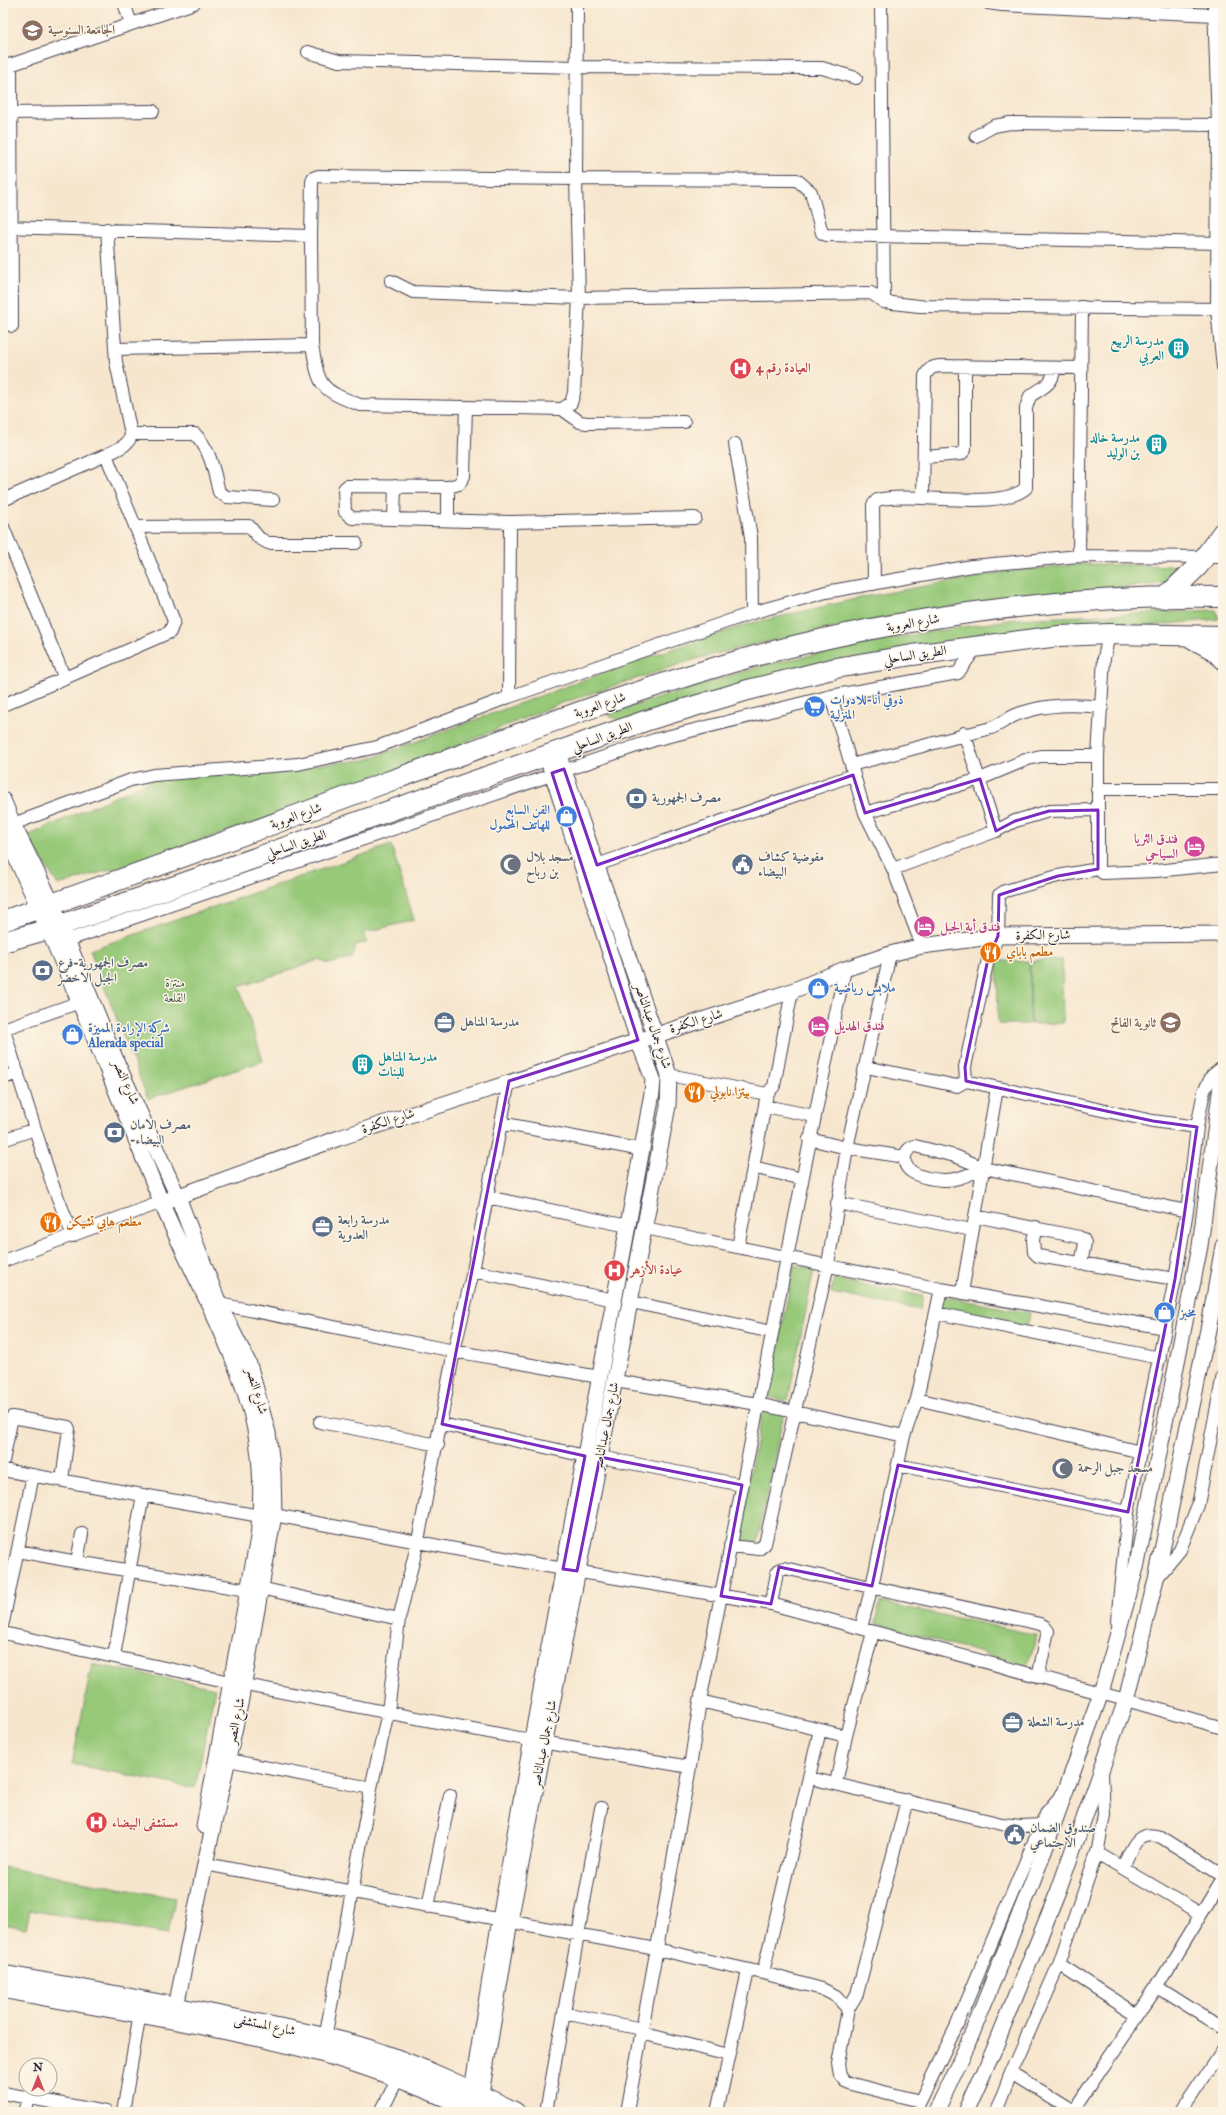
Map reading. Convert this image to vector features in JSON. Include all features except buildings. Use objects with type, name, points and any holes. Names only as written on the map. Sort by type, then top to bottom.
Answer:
[{"type":"highway","points":[[1166,598],[1214,557],[1223,532]]},
{"type":"highway","name":"شارع العروبة","points":[[3,921],[186,857],[590,708],[739,661],[828,638],[986,612],[1054,604],[1166,598],[1223,597]]},
{"type":"highway","name":"الطريق الساحلي","points":[[3,942],[58,934],[555,763],[599,737],[748,690],[821,672],[912,655],[1059,636],[1109,634],[1190,637],[1223,636]]},
{"type":"highway","points":[[1190,637],[1214,650],[1223,659]]},
{"type":"highway","points":[[590,708],[599,737]]},
{"type":"highway","points":[[542,726],[555,763]]},
{"type":"main road","name":"شارع المستشفى","points":[[3,1975],[141,2008]]},
{"type":"main road","name":"شارع المستشفى","points":[[3,1988],[172,2013],[324,2045],[402,2070],[469,2104],[515,2112]]},
{"type":"street","points":[[124,3],[131,24]]},
{"type":"street","points":[[12,326],[7,227],[10,112],[7,66],[194,3]]},
{"type":"street","points":[[562,409],[571,403],[574,393],[579,298],[576,180],[577,3]]},
{"type":"street","points":[[881,3],[884,302]]},
{"type":"street","points":[[988,3],[1002,6],[1215,16]]},
{"type":"street","points":[[1214,3],[1218,125],[1220,309],[1223,367]]},
{"type":"street","points":[[308,52],[339,61],[577,67],[822,68],[856,78]]},
{"type":"street","points":[[10,112],[153,111]]},
{"type":"street","points":[[976,136],[994,126],[1010,123],[1218,125]]},
{"type":"street","points":[[684,422],[588,423],[580,422],[562,409],[360,405],[339,397],[327,390],[318,378],[312,345],[311,236],[313,178],[318,176],[576,180],[797,180],[811,192],[823,234],[884,237],[1219,243]]},
{"type":"street","points":[[7,227],[311,236]]},
{"type":"street","points":[[3,500],[106,455],[131,440],[115,349],[107,229]]},
{"type":"street","points":[[391,281],[413,292],[579,298],[871,293],[884,302],[919,306],[1220,309]]},
{"type":"street","points":[[1079,556],[1080,368],[1082,307]]},
{"type":"street","points":[[115,349],[312,345]]},
{"type":"street","points":[[923,498],[925,457],[925,376],[932,367],[965,366],[1080,368]]},
{"type":"street","points":[[925,457],[961,454],[965,450],[965,366]]},
{"type":"street","points":[[874,584],[873,505],[877,500],[923,498],[988,500],[1019,494],[1026,488],[1026,408],[1030,396],[1048,385],[1054,376],[1054,368]]},
{"type":"street","points":[[466,407],[464,476],[459,484],[448,487],[351,485],[347,486],[344,490],[344,512],[352,518],[510,522],[695,518]]},
{"type":"street","points":[[131,434],[195,434],[203,442],[209,453],[219,492],[227,497],[273,500]]},
{"type":"street","points":[[735,444],[751,537],[752,613]]},
{"type":"street","points":[[3,705],[65,680],[170,632],[172,629],[174,622],[106,455]]},
{"type":"street","points":[[394,519],[396,486]]},
{"type":"street","points":[[448,487],[448,520]]},
{"type":"street","points":[[509,697],[510,522]]},
{"type":"street","points":[[135,527],[249,526],[259,538],[268,543],[356,543]]},
{"type":"street","points":[[3,527],[65,680]]},
{"type":"street","points":[[6,827],[136,779],[154,775],[298,764],[377,747],[509,697],[752,613],[826,592],[972,566],[1079,556],[1214,557]]},
{"type":"street","points":[[1098,870],[1098,756],[1104,658],[1109,634]]},
{"type":"street","points":[[570,1570],[585,1456],[642,1150],[653,1079],[638,1040],[555,763],[832,696],[958,673],[977,646]]},
{"type":"street","points":[[832,696],[865,813],[893,869],[922,946]]},
{"type":"street","points":[[597,865],[852,770],[964,733],[1004,723],[1008,718],[1021,713],[1054,705],[1102,707]]},
{"type":"street","points":[[964,733],[996,831]]},
{"type":"street","points":[[865,813],[980,779],[1028,759],[1041,756],[1098,756]]},
{"type":"street","name":"شارع جمال عبدالناصر","points":[[469,2104],[570,1570],[600,1457],[631,1302],[668,1106],[670,1075],[597,865],[555,763]]},
{"type":"street","points":[[1097,789],[1223,789]]},
{"type":"street","name":"شارع النصر","points":[[3,800],[6,827],[46,906],[178,1197],[219,1304],[249,1364],[268,1434],[273,1473],[267,1515],[237,1683],[172,2013]]},
{"type":"street","points":[[893,869],[996,831],[1015,821],[1049,812],[1098,810]]},
{"type":"street","points":[[966,1081],[965,1067],[988,959],[998,936],[997,903],[999,895],[1005,891],[1058,876],[1098,870],[1103,873],[1156,871],[1223,864]]},
{"type":"street","name":"شارع النصر","points":[[58,934],[80,1002],[162,1202],[237,1368],[249,1404],[256,1439],[267,1515]]},
{"type":"street","name":"شارع الكفرة","points":[[162,1202],[339,1138],[509,1081],[792,991],[845,969],[890,954],[922,946],[998,936],[1223,934]]},
{"type":"street","points":[[730,1546],[759,1549],[765,1544],[828,1264],[836,1203],[847,1148],[890,954]]},
{"type":"street","points":[[627,2112],[690,1766],[700,1701],[772,1332],[788,1258],[809,1139],[845,969]]},
{"type":"street","points":[[738,1247],[766,1100],[774,1086],[792,991]]},
{"type":"street","points":[[73,1236],[52,1183],[3,1028],[80,1002]]},
{"type":"street","points":[[866,1066],[957,1086],[966,1081],[1153,1121],[1197,1127]]},
{"type":"street","points":[[1115,1644],[1128,1512],[1175,1279],[1187,1211],[1197,1127],[1204,1091],[1212,1076],[1223,1067]]},
{"type":"street","points":[[936,2112],[973,2032],[1033,1881],[1101,1693],[1139,1557],[1200,1246],[1223,1070]]},
{"type":"street","points":[[3,1078],[18,1073]]},
{"type":"street","points":[[670,1075],[766,1100],[814,1116]]},
{"type":"street","points":[[324,2045],[371,1788],[388,1712],[399,1619],[418,1540],[438,1445],[454,1351],[473,1271],[509,1081]]},
{"type":"street","points":[[962,1292],[997,1088]]},
{"type":"street","points":[[501,1123],[642,1150]]},
{"type":"street","points":[[3,1140],[35,1129]]},
{"type":"street","points":[[809,1139],[847,1148],[905,1157]]},
{"type":"street","points":[[984,1168],[955,1179],[942,1180],[913,1174],[905,1164],[905,1157],[907,1151],[915,1146],[955,1156],[984,1168],[1187,1211]]},
{"type":"street","points":[[753,1167],[802,1179]]},
{"type":"street","points":[[487,1197],[628,1226]]},
{"type":"street","points":[[3,1262],[162,1202]]},
{"type":"street","points":[[836,1203],[972,1230]]},
{"type":"street","points":[[975,1216],[1084,1239],[1085,1244],[1081,1264]]},
{"type":"street","points":[[645,1228],[788,1258],[828,1264],[941,1289],[1166,1328]]},
{"type":"street","points":[[1036,1228],[1033,1247],[1034,1252],[1038,1256],[1175,1279]]},
{"type":"street","points":[[966,2112],[993,2052],[1058,1892],[1126,1700],[1156,1579],[1211,1315],[1223,1246]]},
{"type":"street","points":[[473,1271],[614,1300]]},
{"type":"street","points":[[861,1628],[872,1586],[904,1436],[917,1399],[941,1289]]},
{"type":"street","points":[[631,1302],[772,1332]]},
{"type":"street","points":[[219,1304],[454,1351],[599,1377]]},
{"type":"street","points":[[936,1313],[1160,1358]]},
{"type":"street","points":[[1156,1579],[1180,1550],[1198,1505],[1218,1433],[1223,1375]]},
{"type":"street","points":[[615,1381],[796,1411],[904,1436]]},
{"type":"street","points":[[917,1399],[1141,1452]]},
{"type":"street","points":[[3,1461],[12,1417],[68,1427],[69,1429],[62,1480]]},
{"type":"street","points":[[320,1422],[438,1445]]},
{"type":"street","points":[[442,1424],[585,1456]]},
{"type":"street","points":[[600,1457],[742,1485]]},
{"type":"street","points":[[898,1465],[1128,1512]]},
{"type":"street","points":[[3,1470],[143,1495],[418,1540],[570,1570],[771,1604],[1101,1693],[1223,1728]]},
{"type":"street","points":[[3,1622],[33,1475]]},
{"type":"street","points":[[114,1656],[143,1495]]},
{"type":"street","points":[[77,1562],[82,1534]]},
{"type":"street","points":[[18,1551],[77,1562],[254,1589],[399,1619]]},
{"type":"street","points":[[771,1604],[777,1573],[780,1568],[784,1568],[872,1586],[1044,1626],[1048,1631],[1038,1677]]},
{"type":"street","points":[[836,1782],[846,1736],[873,1632]]},
{"type":"street","points":[[3,1633],[237,1683],[537,1741],[690,1766]]},
{"type":"street","name":"شارع النصر","points":[[172,2013],[205,1864],[214,1801],[228,1760],[237,1683]]},
{"type":"street","points":[[700,1701],[846,1736]]},
{"type":"street","points":[[764,1973],[820,1730]]},
{"type":"street","points":[[228,1760],[371,1788]]},
{"type":"street","points":[[996,2112],[1011,2073],[1059,1964],[1096,1853],[1104,1815],[1101,1768]]},
{"type":"street","points":[[810,1778],[836,1782],[1002,1824],[1021,1826],[1041,1825]]},
{"type":"street","points":[[907,1800],[857,1994],[848,2009],[840,2046],[838,2064],[840,2075],[844,2081],[918,2106],[956,2027],[1046,1814],[1067,1788]]},
{"type":"street","points":[[428,1907],[450,1795]]},
{"type":"street","points":[[546,2112],[601,1808]]},
{"type":"street","points":[[1011,2073],[1074,2112],[1157,1987],[1223,1877],[1161,1837],[1152,1834],[1144,1834],[1138,1840],[1123,1867]]},
{"type":"street","points":[[1096,1853],[1123,1867],[1201,1914]]},
{"type":"street","points":[[205,1864],[578,1936],[656,1949],[748,1971],[764,1973],[822,1989],[836,1996],[848,2009]]},
{"type":"street","points":[[1059,1964],[1138,2015]]},
{"type":"street","points":[[717,2112],[748,1971]]},
{"type":"street","points":[[1157,1987],[1223,2029]]},
{"type":"street","points":[[123,2112],[141,2008]]},
{"type":"street","points":[[564,2013],[641,2031],[730,2055]]},
{"type":"street","points":[[1180,2112],[1223,2047]]},
{"type":"street","points":[[380,2112],[402,2070]]},
{"type":"street","points":[[3,2093],[28,2099],[106,2112]]},
{"type":"street","points":[[24,2112],[28,2099]]},
{"type":"highlighted area","points":[[564,769],[597,865],[853,775],[865,813],[980,779],[996,831],[1015,821],[1049,811],[1098,810],[1098,869],[1058,876],[999,895],[998,936],[988,959],[965,1067],[966,1081],[1153,1121],[1197,1127],[1175,1279],[1128,1512],[898,1465],[872,1586],[779,1567],[771,1604],[721,1596],[742,1485],[600,1457],[577,1571],[563,1569],[585,1456],[442,1424],[509,1081],[638,1040],[552,773]]},
{"type":"green space","points":[[1086,564],[1183,566],[1168,583],[1083,591],[919,611],[756,644],[696,659],[556,705],[372,781],[167,853],[58,885],[27,836],[152,780],[366,760],[627,664],[748,624],[869,596],[1010,571]]},
{"type":"green space","points":[[1216,610],[1219,619],[937,647],[620,721],[607,714],[765,665],[893,638],[1015,619]]},
{"type":"green space","name":"منتزة القلعة","points":[[391,845],[414,920],[363,933],[367,942],[356,945],[352,958],[329,964],[319,960],[239,987],[263,1061],[148,1099],[90,950]]},
{"type":"green space","points":[[1062,960],[1063,1023],[1031,1024],[1030,961]]},
{"type":"green space","points":[[997,961],[1029,961],[1030,1024],[998,1024]]},
{"type":"green space","points":[[794,1265],[814,1269],[788,1401],[768,1397]]},
{"type":"green space","points":[[834,1279],[923,1296],[920,1310],[831,1293]]},
{"type":"green space","points":[[941,1296],[1030,1313],[1027,1328],[938,1310]]},
{"type":"green space","points":[[763,1408],[784,1412],[757,1544],[737,1540]]},
{"type":"green space","points":[[880,1602],[1037,1635],[1028,1666],[875,1623]]},
{"type":"green space","points":[[92,1664],[215,1688],[195,1788],[72,1764]]},
{"type":"green space","points":[[3,1867],[175,1898],[168,1934],[30,1910],[26,1928],[3,1924]]},
{"type":"place","name":"الجامعة السنوسية","points":[[32,30]]},
{"type":"place","name":"مدرسة الربيع العربي","points":[[1179,348]]},
{"type":"place","name":"العيادة رقم 4","points":[[740,368]]},
{"type":"place","name":"مدرسة خالد بن الوليد","points":[[1156,445]]},
{"type":"place","name":"ذوقي أنا-للادوات المنزلية","points":[[815,707]]},
{"type":"place","name":"مصرف الجمهورية","points":[[637,798]]},
{"type":"place","name":"الفن السابع للهاتف المحمول","points":[[566,817]]},
{"type":"place","name":"فندق الثريا السياحي","points":[[1194,846]]},
{"type":"place","name":"مسجد بلال بن رباح","points":[[511,864]]},
{"type":"place","name":"مفوضية كشاف البيضاء","points":[[742,864]]},
{"type":"place","name":"فندق أية الجبل","points":[[924,927]]},
{"type":"place","name":"مطعم باباي","points":[[991,952]]},
{"type":"place","name":"مصرف الجمهورية-فرع الجبل الاخضر","points":[[43,970]]},
{"type":"place","name":"ملابس رياضية","points":[[819,988]]},
{"type":"place","name":"مدرسة المناهل","points":[[444,1022]]},
{"type":"place","name":"ثانوية الفاتح","points":[[1171,1023]]},
{"type":"place","name":"فندق الهديل","points":[[818,1026]]},
{"type":"place","name":"شركة الإرادة المميزة Alerada special","points":[[73,1035]]},
{"type":"place","name":"مدرسة المناهل للبنات","points":[[362,1064]]},
{"type":"place","name":"بيتزا نابولي","points":[[694,1092]]},
{"type":"place","name":"مصرف الامان -البيضاء","points":[[114,1132]]},
{"type":"place","name":"مطعم هابي تشيكن","points":[[51,1222]]},
{"type":"place","name":"مدرسة رابعة العدوية","points":[[322,1227]]},
{"type":"place","name":"عيادة الأزهر","points":[[614,1270]]},
{"type":"place","name":"مخبز","points":[[1164,1313]]},
{"type":"place","name":"مسجد جبل الرحمة","points":[[1063,1468]]},
{"type":"place","name":"مدرسة الشعلة","points":[[1012,1722]]},
{"type":"place","name":"مستشفى البيضاء","points":[[97,1823]]},
{"type":"place","name":"صندوق الضمان الاجتماعي","points":[[1014,1835]]}]
